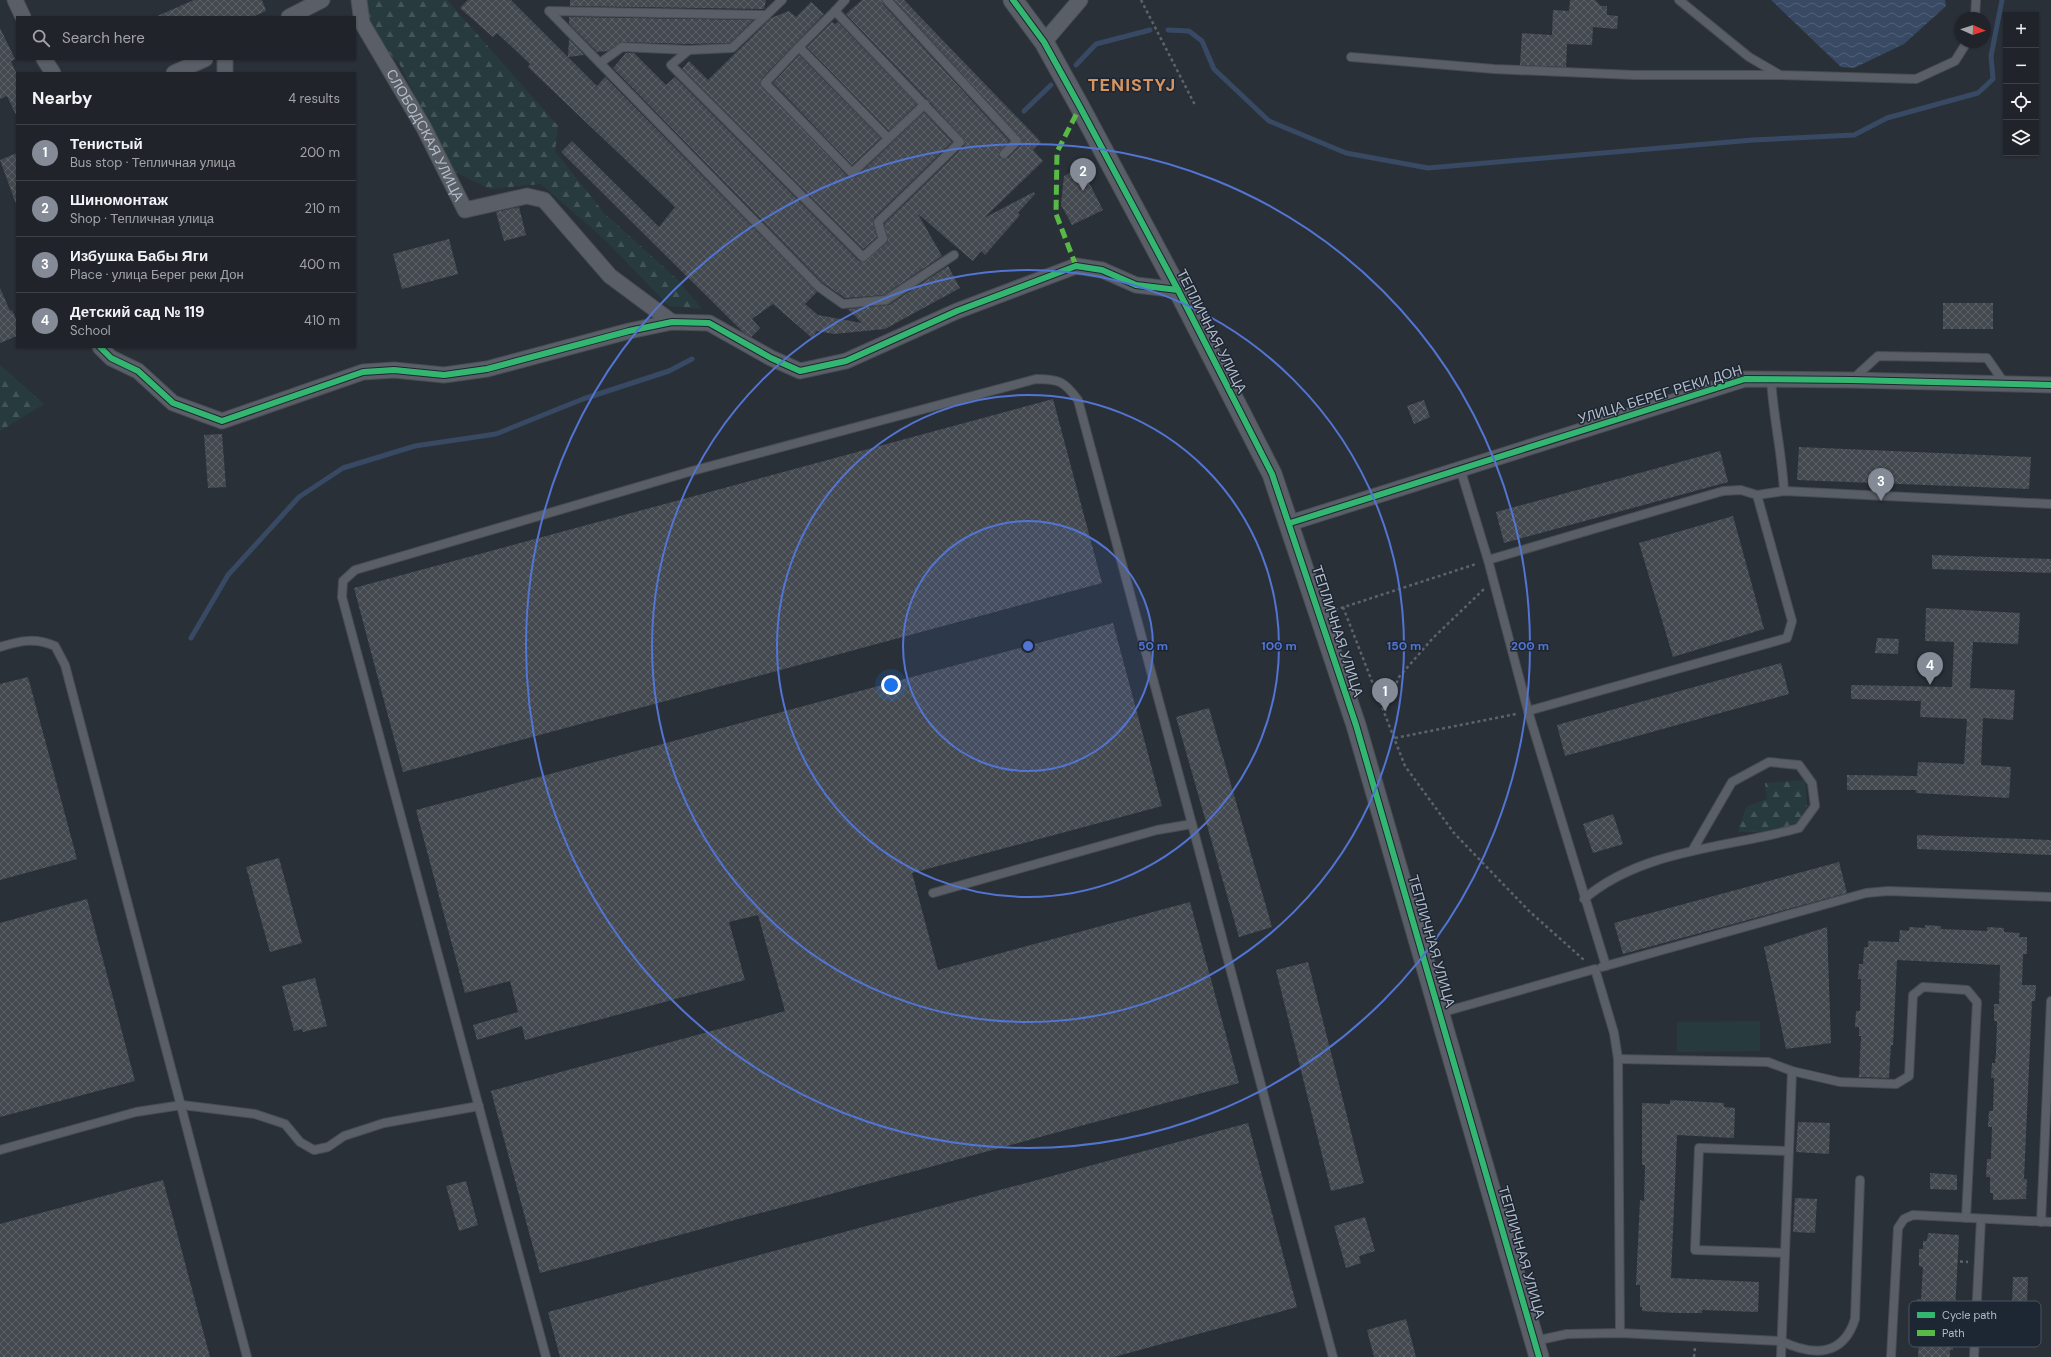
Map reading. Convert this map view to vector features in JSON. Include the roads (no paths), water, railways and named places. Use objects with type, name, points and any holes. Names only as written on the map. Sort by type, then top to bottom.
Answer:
[{"type":"street","points":[[15,0],[22,16]]},
{"type":"street","points":[[291,16],[322,0]]},
{"type":"street","name":"СЛОБОДСКАЯ УЛИЦА","points":[[359,0],[362,23],[424,128],[465,210],[527,196],[544,200],[610,276],[672,322]]},
{"type":"street","name":"ТЕПЛИЧНАЯ УЛИЦА","points":[[1013,0],[1044,42],[1178,290],[1272,474],[1290,523],[1356,725],[1537,1349]]},
{"type":"street","points":[[1044,42],[1080,0]]},
{"type":"street","points":[[45,60],[52,72]]},
{"type":"street","points":[[176,72],[203,60]]},
{"type":"street","points":[[225,60],[225,72]]},
{"type":"street","points":[[101,348],[111,358],[138,371],[173,403],[222,421],[362,372],[394,370],[444,375],[487,369],[629,331],[672,322],[709,323],[772,358],[800,371],[846,361],[957,311],[1076,266],[1102,270],[1136,285],[1178,290]]},
{"type":"street","name":"УЛИЦА БЕРЕГ РЕКИ ДОН","points":[[1290,523],[1745,379],[1771,378],[2051,385]]},
{"type":"lane","points":[[600,63],[622,47],[653,47],[690,50],[732,48],[782,0]]},
{"type":"lane","points":[[845,0],[765,83],[852,173],[925,104]]},
{"type":"lane","points":[[887,0],[1017,141],[1004,154]]},
{"type":"lane","points":[[1679,0],[1749,57],[1780,75]]},
{"type":"lane","points":[[1975,12],[1976,0]]},
{"type":"lane","points":[[766,16],[549,11],[819,287],[843,304],[886,300],[954,255]]},
{"type":"lane","points":[[690,50],[671,65],[863,257],[883,239],[878,222],[960,142],[835,11]]},
{"type":"lane","points":[[799,47],[888,138]]},
{"type":"lane","points":[[1351,57],[1494,69],[1634,75],[1780,75],[1916,79],[1955,61],[1963,48]]},
{"type":"lane","points":[[1852,380],[1878,356],[1987,358],[2005,384]]},
{"type":"lane","points":[[1771,378],[1772,408],[1783,472],[1784,491]]},
{"type":"lane","points":[[546,1357],[342,597],[344,581],[355,570],[700,469],[1036,379],[1056,379],[1068,387],[1078,400],[1333,1357]]},
{"type":"lane","points":[[1460,468],[1488,560],[1528,711],[1584,899],[1606,966]]},
{"type":"lane","points":[[1488,560],[1723,491],[1741,490],[1757,495],[1784,491],[2051,504]]},
{"type":"lane","points":[[1528,711],[1787,638],[1792,621],[1757,495]]},
{"type":"lane","points":[[0,647],[25,640],[43,640],[55,646],[65,665],[182,1105],[247,1357]]},
{"type":"lane","points":[[1584,899],[1601,884],[1649,864],[1692,851],[1772,836],[1799,828],[1815,806],[1812,783],[1799,765],[1769,762],[1732,782],[1692,851]]},
{"type":"lane","points":[[933,893],[1157,830],[1192,824]]},
{"type":"lane","points":[[1440,1013],[1866,893],[1888,891],[2051,896]]},
{"type":"lane","points":[[1595,969],[1614,1034],[1618,1059],[1620,1334]]},
{"type":"lane","points":[[1618,1059],[1768,1062],[1792,1071],[1840,1082],[1896,1084],[1909,1076],[1913,995],[1923,987],[1967,990],[1977,1002],[1966,1218]]},
{"type":"lane","points":[[2041,1222],[2051,1001]]},
{"type":"lane","points":[[1780,1357],[1792,1071]]},
{"type":"lane","points":[[0,1150],[136,1112],[182,1105],[255,1114],[285,1124],[300,1142],[314,1150],[328,1147],[344,1136],[384,1123],[479,1106]]},
{"type":"lane","points":[[1785,1253],[1695,1250],[1699,1148],[1789,1151]]},
{"type":"lane","points":[[1537,1349],[1567,1334],[1620,1334],[1781,1341],[1796,1348],[1811,1351],[1831,1349],[1850,1333],[1855,1319],[1860,1180]]},
{"type":"lane","points":[[1891,1357],[1898,1228],[1904,1219],[1913,1216],[2051,1222]]},
{"type":"lane","points":[[1977,1301],[1981,1219]]},
{"type":"lane","points":[[1974,1357],[1975,1347]]},
{"type":"water","points":[[1771,0],[1945,0],[1946,6],[1904,44],[1854,68],[1841,67]]},
{"type":"waterway","points":[[1168,30],[1189,31],[1202,41],[1214,69],[1269,121],[1346,153],[1428,168],[1753,140],[1854,135],[1887,118],[1978,93],[1993,79],[1991,56],[2002,0]]},
{"type":"waterway","points":[[1076,65],[1096,44],[1150,30]]},
{"type":"waterway","points":[[1024,111],[1051,85]]},
{"type":"waterway","points":[[191,638],[228,575],[299,497],[343,468],[415,446],[496,434],[583,399],[669,371],[692,359]]},
{"type":"place","name":"Шиномонтаж","points":[[1083,191]]},
{"type":"place","name":"Избушка Бабы Яги","points":[[1881,501]]},
{"type":"place","name":"Детский сад № 119","points":[[1930,685]]},
{"type":"place","name":"Тенистый","points":[[1385,711]]},
{"type":"district","name":"TENISTYJ","points":[[1132,85]]}]
